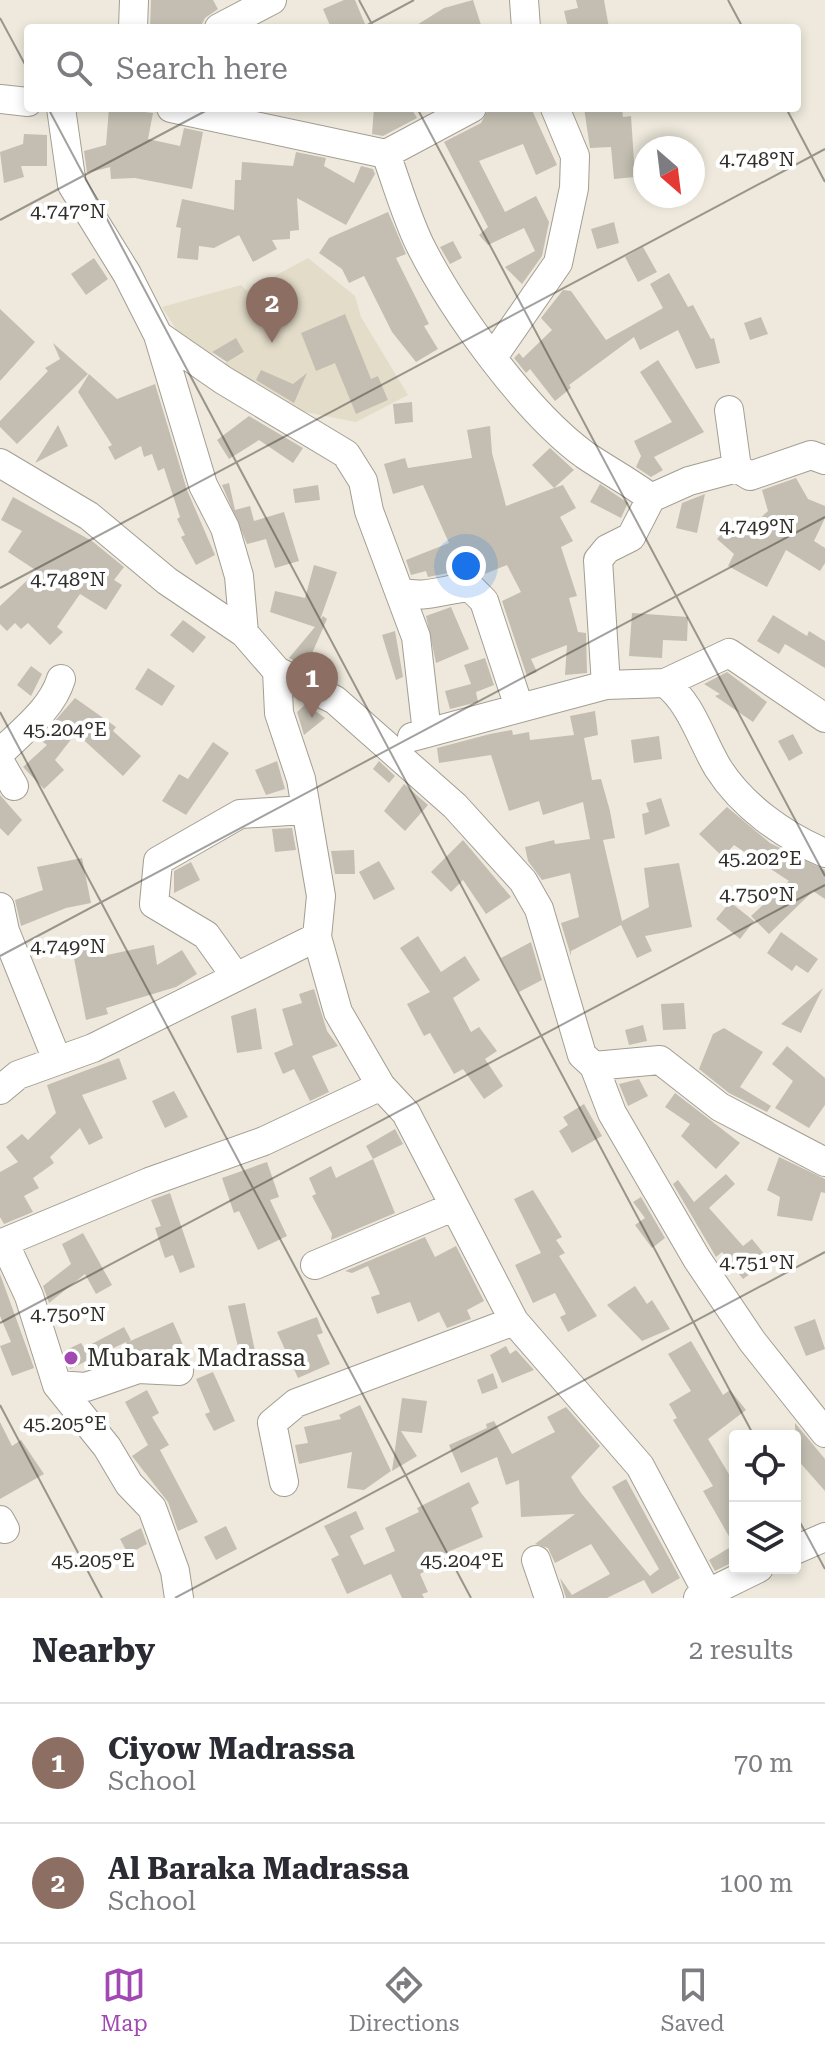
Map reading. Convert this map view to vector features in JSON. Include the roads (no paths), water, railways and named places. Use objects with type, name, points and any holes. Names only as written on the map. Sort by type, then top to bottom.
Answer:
[{"type":"street","points":[[133,24],[134,0]]},
{"type":"street","points":[[227,24],[272,0]]},
{"type":"street","points":[[524,0],[526,24]]},
{"type":"street","points":[[0,99],[24,102]]},
{"type":"street","points":[[62,112],[72,185],[127,274],[158,335],[203,485],[225,528],[239,576],[244,633]]},
{"type":"street","points":[[190,112],[386,154],[465,112]]},
{"type":"street","points":[[493,357],[558,263],[574,188],[575,156],[557,112]]},
{"type":"street","points":[[386,154],[424,252],[493,357],[520,391],[583,454],[651,498]]},
{"type":"street","points":[[158,335],[223,380],[346,454],[363,481],[369,511],[416,637],[427,733]]},
{"type":"street","points":[[729,410],[737,468]]},
{"type":"street","points":[[606,685],[598,560],[607,549],[631,537],[651,498],[689,481],[737,468],[750,476],[811,455],[825,460]]},
{"type":"street","points":[[0,463],[89,516],[167,581],[244,633],[277,671],[335,700],[388,743],[455,806],[523,881],[539,909],[582,1055],[594,1066],[612,1113],[697,1259],[752,1341],[825,1433]]},
{"type":"street","points":[[399,591],[417,597],[443,589],[470,587],[484,601],[519,707]]},
{"type":"street","points":[[388,743],[606,685],[665,683],[729,653],[825,718]]},
{"type":"street","points":[[277,671],[279,713],[301,779],[321,896],[317,937],[338,1012],[381,1086],[406,1113],[514,1321],[640,1466],[705,1596],[747,1574]]},
{"type":"street","points":[[0,753],[57,692],[61,679]]},
{"type":"street","points":[[665,683],[679,694],[720,770],[761,815],[802,843],[825,853]]},
{"type":"street","points":[[236,977],[206,935],[154,904],[158,861],[240,814],[305,810]]},
{"type":"street","points":[[2,923],[57,1060]]},
{"type":"street","points":[[0,1090],[18,1075],[93,1048],[317,937]]},
{"type":"street","points":[[594,1066],[660,1060],[720,1107],[825,1162]]},
{"type":"street","points":[[179,1598],[175,1571],[152,1508],[129,1484],[107,1447],[57,1385],[29,1296],[2,1243],[149,1182],[264,1141],[381,1086]]},
{"type":"street","points":[[315,1265],[373,1244],[453,1207]]},
{"type":"street","points":[[284,1482],[272,1423],[296,1403],[514,1321]]},
{"type":"street","points":[[57,1385],[86,1387],[138,1369],[179,1371]]},
{"type":"street","points":[[801,1547],[825,1537]]},
{"type":"street","points":[[536,1560],[549,1598]]},
{"type":"place","name":"Al Baraka Madrassa","points":[[272,343]]},
{"type":"place","name":"Ciyow Madrassa","points":[[312,718]]},
{"type":"place","name":"Mubarak Madrassa","points":[[71,1358]]}]
